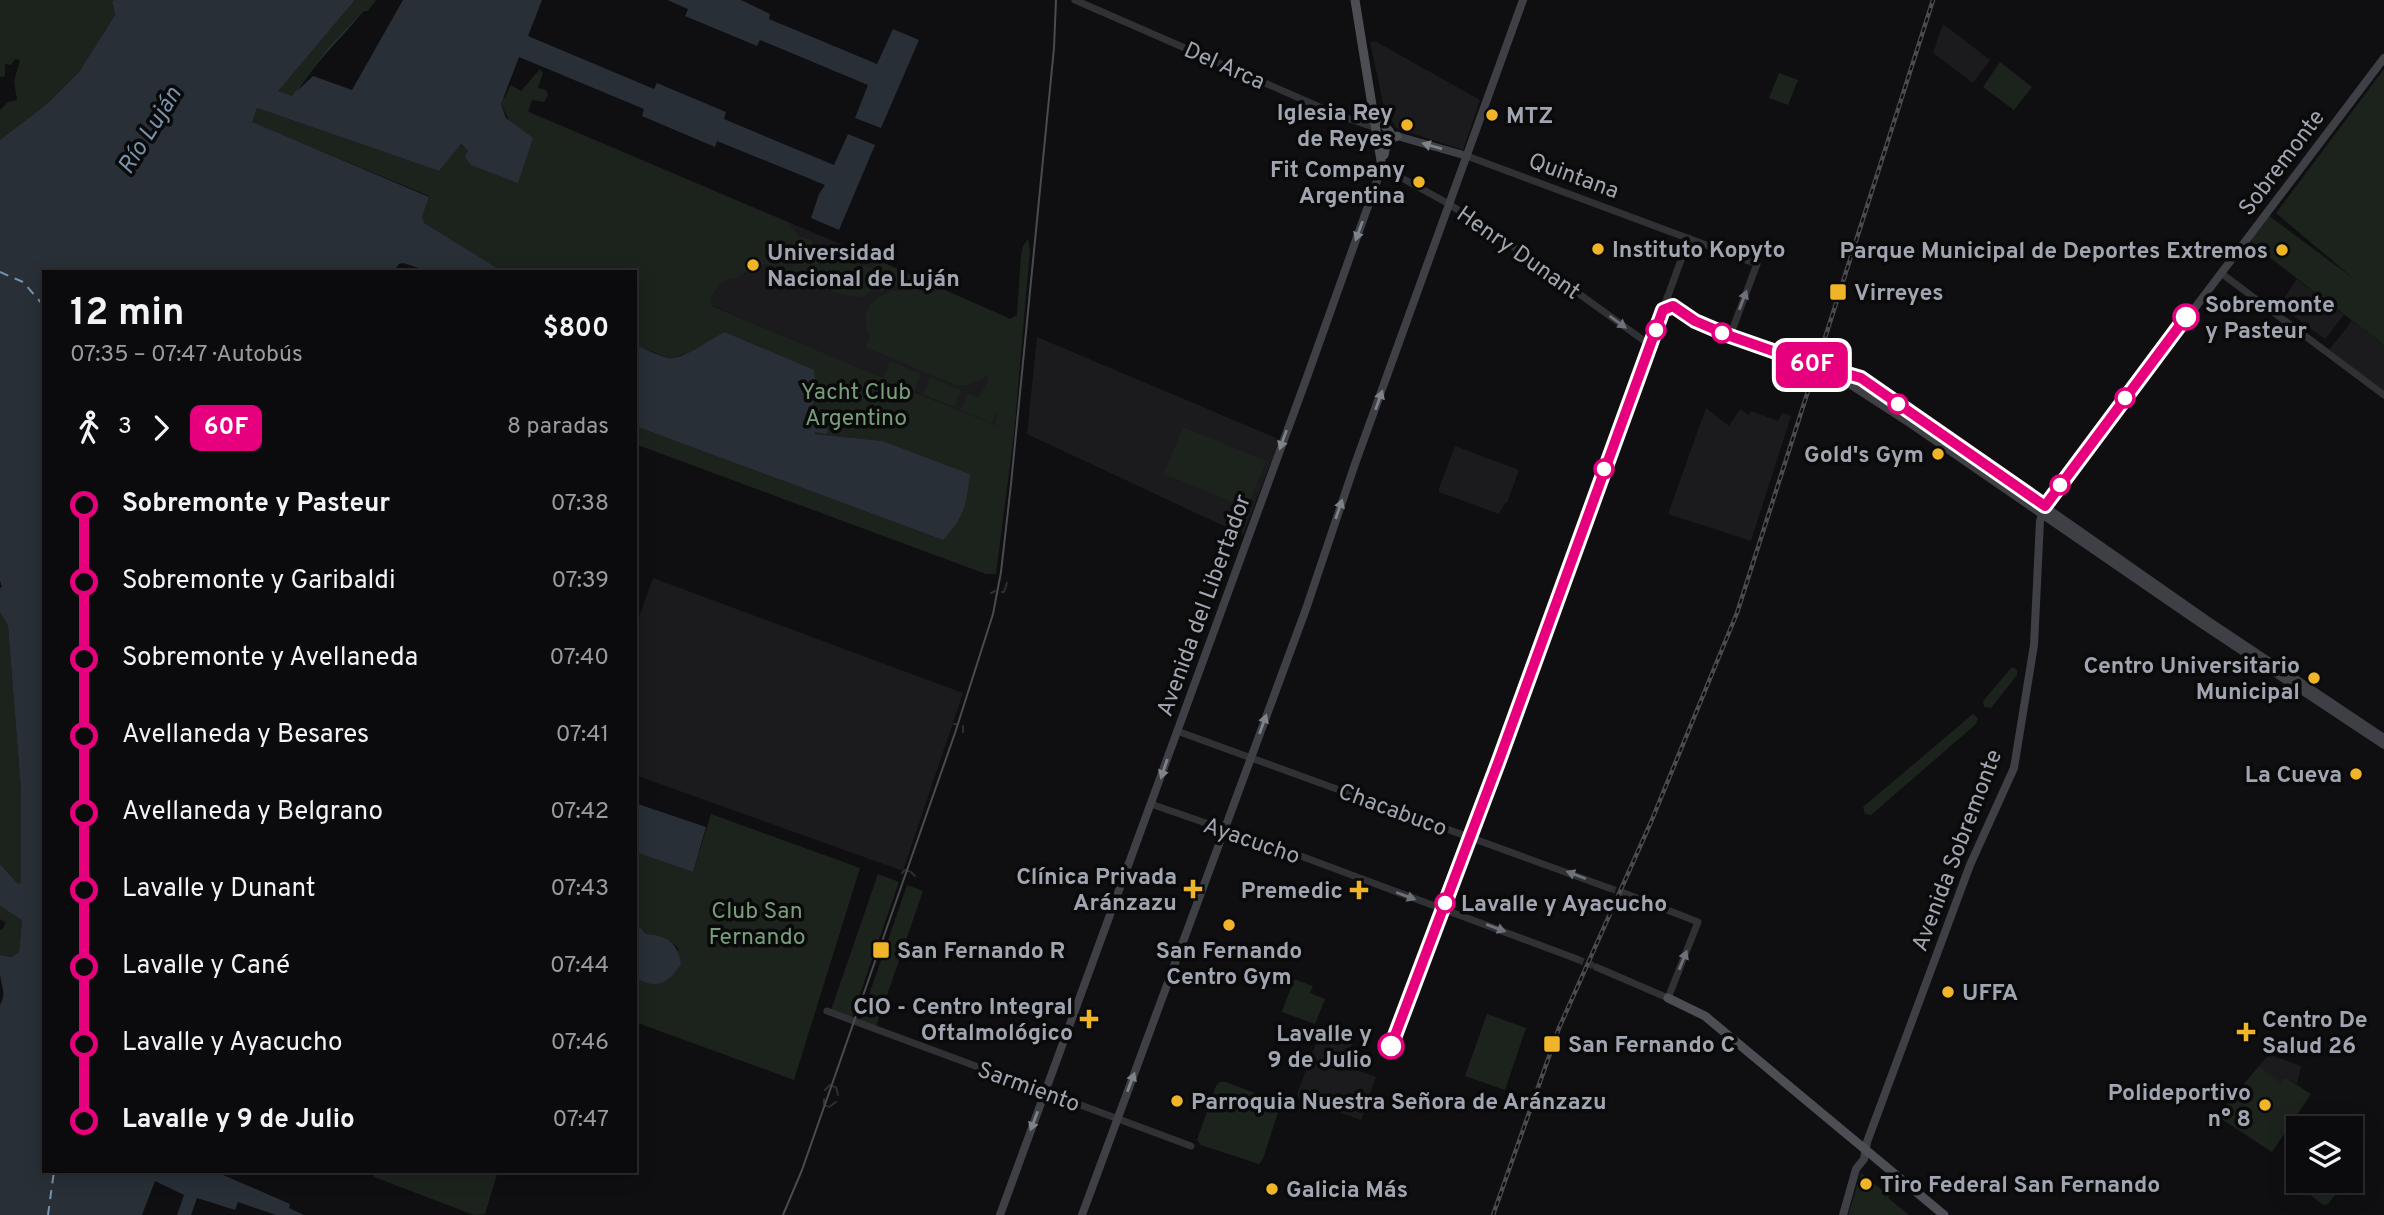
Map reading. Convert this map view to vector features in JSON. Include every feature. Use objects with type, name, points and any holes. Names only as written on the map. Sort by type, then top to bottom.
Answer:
[{"type":"main road","name":"Avenida del Libertador","points":[[1000,1215],[1382,167],[1355,0]]},
{"type":"main road","points":[[1082,1215],[1306,609],[1350,477],[1523,0]]},
{"type":"main road","name":"Sobremonte","points":[[2043,509],[2384,58]]},
{"type":"main road","points":[[1374,113],[1394,134],[1385,145],[1382,167]]},
{"type":"main road","name":"Quintana","points":[[1376,128],[1467,156]]},
{"type":"main road","points":[[1822,368],[1861,378],[2197,621],[2384,745]]},
{"type":"main road","points":[[2043,509],[2384,738]]},
{"type":"main road","name":"Avenida Sobremonte","points":[[1843,1215],[1856,1169],[1864,1158],[1970,865],[2014,768],[2034,645],[2043,509]]},
{"type":"main road","points":[[1668,998],[1705,1016],[1944,1215]]},
{"type":"street","name":"Del Arca","points":[[1075,0],[1338,115],[1376,128]]},
{"type":"street","name":"Quintana","points":[[1467,156],[1757,264],[1730,336]]},
{"type":"street","name":"Henry Dunant","points":[[1382,167],[1449,204],[1650,345],[1663,310]]},
{"type":"street","points":[[1663,310],[1689,238]]},
{"type":"street","points":[[2221,273],[2384,395]]},
{"type":"street","points":[[1667,297],[1673,306],[1695,321],[1796,359]]},
{"type":"street","points":[[1663,310],[1673,306]]},
{"type":"street","name":"Chacabuco","points":[[1177,731],[1609,888]]},
{"type":"street","name":"Ayacucho","points":[[1151,804],[1298,855],[1577,959]]},
{"type":"street","points":[[1596,967],[1668,998],[1698,922],[1624,893]]},
{"type":"street","name":"Sarmiento","points":[[827,1011],[1191,1146]]},
{"type":"shaded area","points":[[1943,24],[1990,60],[1973,83],[1933,53]]},
{"type":"shaded area","points":[[1375,41],[1480,100],[1463,150],[1396,128],[1384,107],[1370,42]]},
{"type":"shaded area","name":"Universidad Nacional de Luján","points":[[503,96],[518,107],[1022,324],[1014,434],[637,274],[637,270],[633,270],[501,104]]},
{"type":"shaded area","points":[[2297,279],[2344,315],[2325,339],[2279,306]]},
{"type":"shaded area","points":[[2352,321],[2384,345],[2384,392],[2329,350]]},
{"type":"shaded area","points":[[1037,337],[1276,438],[1278,444],[1243,535],[1027,434]]},
{"type":"shaded area","points":[[1706,408],[1729,426],[1740,409],[1749,415],[1751,411],[1778,421],[1782,413],[1791,416],[1751,541],[1668,514]]},
{"type":"shaded area","points":[[1455,446],[1519,470],[1507,503],[1499,514],[1439,492]]},
{"type":"shaded area","points":[[653,578],[963,693],[903,871],[637,776],[637,622]]},
{"type":"shaded area","points":[[1323,1033],[1352,1044],[1345,1066],[1376,1077],[1361,1120],[1299,1098],[1297,1094],[1319,1035]]},
{"type":"shaded area","points":[[2271,1055],[2301,1066],[2297,1084],[2285,1077],[2280,1084],[2259,1066]]},
{"type":"green space","points":[[0,0],[114,0],[112,3],[115,15],[79,72],[48,103],[0,140],[0,110],[8,102],[17,100],[14,81],[20,60],[15,59],[11,65],[5,64],[5,76],[0,77]]},
{"type":"green space","points":[[355,0],[376,0],[368,11],[364,11],[329,47],[293,97],[277,91]]},
{"type":"green space","points":[[2000,62],[2032,87],[2014,110],[1983,87]]},
{"type":"green space","name":"Yacht Club Argentino","points":[[540,69],[543,73],[538,88],[546,90],[548,95],[544,102],[532,100],[528,112],[787,222],[798,236],[811,240],[816,248],[797,242],[795,245],[832,260],[871,267],[871,259],[875,259],[1010,319],[1017,315],[1021,255],[1028,239],[1030,250],[1014,434],[996,574],[986,574],[637,445],[637,427],[943,540],[970,474],[883,441],[814,434],[828,424],[808,420],[816,394],[813,370],[725,332],[688,353],[671,359],[637,346],[637,270],[500,270],[423,223],[422,217],[429,196],[251,122],[257,108],[439,171],[460,144],[468,151],[509,120],[501,104],[511,85],[521,91]],"holes":[[[765,264],[851,296],[864,297],[873,289],[882,292],[889,285],[908,289],[880,296],[868,308],[866,326],[870,338],[865,347],[956,385],[968,385],[987,376],[988,382],[979,398],[968,393],[961,410],[992,423],[998,413],[995,424],[1002,428],[914,392],[921,374],[890,361],[883,378],[712,306],[710,299],[728,279],[737,278]]]},
{"type":"green space","points":[[2384,69],[2384,345],[2248,241],[2268,215],[2354,279],[2276,213]]},
{"type":"green space","points":[[1779,73],[1798,80],[1788,105],[1769,98]]},
{"type":"green space","points":[[930,377],[961,390],[954,407],[923,394]]},
{"type":"green space","points":[[1183,427],[1266,461],[1247,508],[1164,474]]},
{"type":"green space","points":[[0,612],[8,626],[21,791],[21,883],[18,885],[0,864]]},
{"type":"green space","points":[[2012,667],[2017,670],[2017,675],[1991,708],[1984,707],[1983,701]]},
{"type":"green space","points":[[1973,714],[1978,718],[1976,724],[1871,815],[1865,814],[1863,807]]},
{"type":"green space","name":"Club San Fernando","points":[[711,814],[860,868],[794,1080],[637,1023],[637,978],[652,984],[679,949],[664,938],[646,934],[637,924],[637,853],[693,872]]},
{"type":"green space","points":[[878,874],[899,882],[852,1017],[831,1010]]},
{"type":"green space","points":[[907,885],[923,891],[876,1027],[860,1021]]},
{"type":"green space","points":[[0,906],[22,919],[19,952],[11,957],[0,955],[0,929],[2,930],[6,923],[0,919]]},
{"type":"green space","points":[[1294,979],[1313,986],[1310,993],[1325,999],[1315,1024],[1282,1012]]},
{"type":"green space","points":[[1487,1014],[1526,1028],[1505,1090],[1465,1076]]},
{"type":"green space","name":"Polideportivo n° 8","points":[[2259,1066],[2280,1083],[2285,1077],[2311,1094],[2296,1116],[2286,1116],[2286,1131],[2272,1152],[2217,1116]]},
{"type":"green space","points":[[1220,1082],[1275,1101],[1280,1106],[1259,1164],[1201,1145],[1197,1140],[1216,1086]]},
{"type":"green space","points":[[373,1173],[497,1173],[485,1214],[474,1215],[374,1177]]},
{"type":"green space","name":"Tiro Federal San Fernando","points":[[1861,1173],[1889,1196],[1888,1198],[1909,1215],[1848,1215]]},
{"type":"green space","points":[[2308,1193],[2337,1193],[2328,1204],[2323,1205]]},
{"type":"water","name":"Río Luján","points":[[355,0],[278,91],[292,96],[329,47],[364,10],[296,92],[313,76],[352,90],[403,0],[542,0],[528,36],[654,89],[657,83],[726,112],[724,119],[834,165],[848,134],[875,145],[839,230],[811,218],[825,185],[717,141],[715,147],[642,116],[644,109],[519,57],[501,104],[506,118],[533,138],[518,183],[471,165],[465,157],[468,151],[461,144],[439,171],[257,108],[252,122],[429,197],[422,217],[424,223],[500,270],[425,270],[403,263],[395,270],[42,270],[42,1173],[219,1173],[290,1204],[289,1208],[304,1215],[276,1215],[238,1202],[235,1210],[197,1198],[191,1215],[177,1215],[184,1195],[155,1181],[142,1215],[0,1215],[0,1005],[3,993],[0,955],[11,957],[19,952],[22,920],[0,906],[0,864],[18,884],[21,883],[21,791],[8,626],[0,612],[0,140],[48,103],[79,72],[115,15],[112,2]]},
{"type":"water","points":[[667,0],[741,0],[770,14],[769,19],[877,64],[893,29],[919,40],[881,128],[855,118],[868,85],[760,40],[757,46],[685,16],[688,9]]},
{"type":"water","points":[[725,332],[814,370],[816,394],[808,420],[828,424],[827,434],[815,434],[883,441],[970,474],[963,510],[956,524],[943,540],[637,427],[637,346],[668,358],[688,353]]},
{"type":"water","points":[[637,804],[706,827],[693,872],[637,853]]},
{"type":"water","points":[[637,924],[646,934],[666,938],[677,951],[681,964],[672,976],[662,983],[650,984],[637,978]]},
{"type":"waterway","points":[[1002,592],[1007,583]]},
{"type":"waterway","points":[[991,593],[995,591]]},
{"type":"waterway","points":[[963,726],[963,732]]},
{"type":"waterway","points":[[902,873],[905,870]]},
{"type":"waterway","points":[[911,872],[915,876]]},
{"type":"waterway","points":[[825,1090],[830,1085]]},
{"type":"waterway","points":[[836,1087],[838,1095]]},
{"type":"waterway","points":[[824,1099],[824,1105]]},
{"type":"waterway","points":[[829,1107],[836,1102]]},
{"type":"ferry route","points":[[0,272],[23,282],[42,304]]},
{"type":"ferry route","points":[[48,1215],[54,1173]]},
{"type":"tunnel","points":[[1796,359],[1819,367]]},
{"type":"tunnel","points":[[1609,888],[1624,893]]},
{"type":"tunnel","points":[[1577,959],[1596,967]]},
{"type":"tram line","points":[[783,1215],[802,1170],[955,733],[993,614],[1001,572],[1011,484],[1054,48],[1056,0]]},
{"type":"railway","points":[[1493,1215],[1559,1028],[1651,822],[1737,613],[1933,0]]},
{"type":"bus line","name":"60F","points":[[1391,1046],[1498,763],[1663,310],[1673,306],[1695,321],[1730,336],[1826,369],[1861,378],[2045,506],[2186,317]]},
{"type":"place","name":"MTZ","points":[[1492,115]]},
{"type":"place","name":"Iglesia Rey de Reyes","points":[[1407,125]]},
{"type":"place","name":"Fit Company Argentina","points":[[1419,182]]},
{"type":"place","name":"Instituto Kopyto","points":[[1598,249]]},
{"type":"place","name":"Parque Municipal de Deportes Extremos","points":[[2282,250]]},
{"type":"place","name":"Universidad Nacional de Luján","points":[[753,265]]},
{"type":"place","name":"Virreyes","points":[[1838,292]]},
{"type":"place","name":"Sobremonte y Pasteur","points":[[2186,317]]},
{"type":"place","name":"Gold's Gym","points":[[1938,454]]},
{"type":"place","name":"Centro Universitario Municipal","points":[[2314,678]]},
{"type":"place","name":"La Cueva","points":[[2356,774]]},
{"type":"place","name":"Clínica Privada Aránzazu","points":[[1193,889]]},
{"type":"place","name":"Premedic","points":[[1359,890]]},
{"type":"place","name":"Lavalle y Ayacucho","points":[[1445,903]]},
{"type":"place","name":"San Fernando Centro Gym","points":[[1229,925]]},
{"type":"place","name":"San Fernando R","points":[[881,950]]},
{"type":"place","name":"UFFA","points":[[1948,992]]},
{"type":"place","name":"CIO - Centro Integral Oftalmológico","points":[[1089,1019]]},
{"type":"place","name":"Centro De Salud 26","points":[[2246,1032]]},
{"type":"place","name":"San Fernando C","points":[[1552,1044]]},
{"type":"place","name":"Lavalle y 9 de Julio","points":[[1391,1046]]},
{"type":"place","name":"Parroquia Nuestra Señora de Aránzazu","points":[[1177,1101]]},
{"type":"place","name":"Polideportivo n° 8","points":[[2265,1105]]},
{"type":"place","name":"Tiro Federal San Fernando","points":[[1866,1184]]},
{"type":"place","name":"Galicia Más","points":[[1272,1189]]}]
